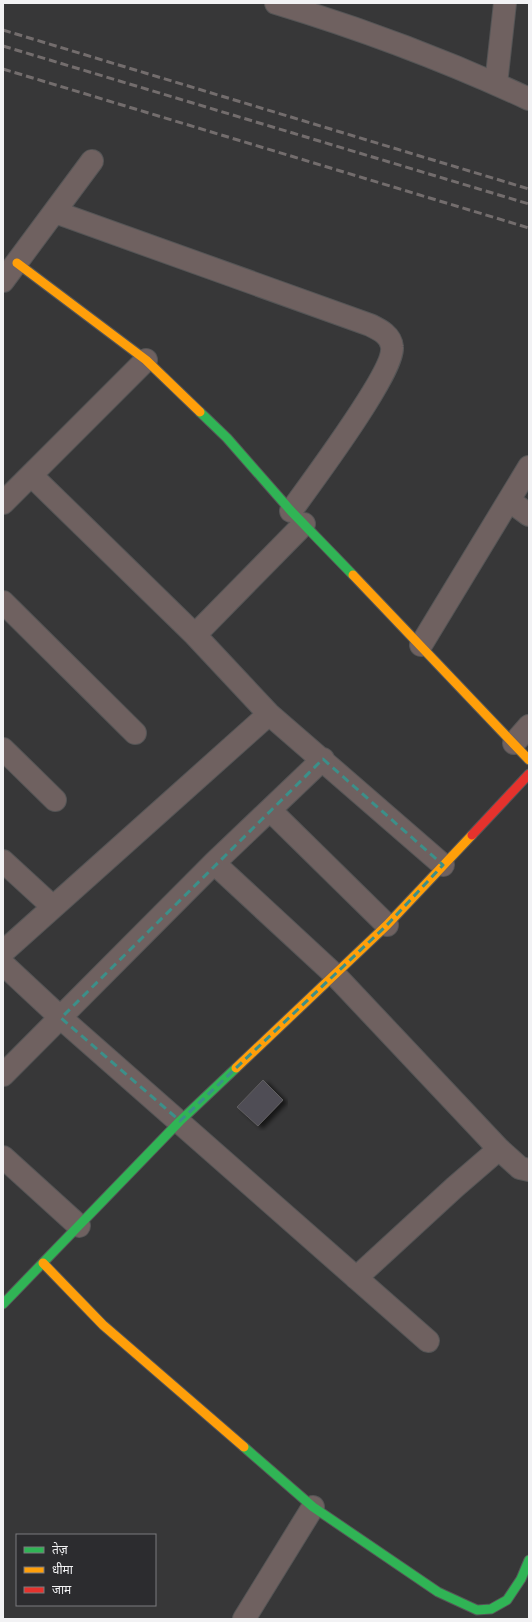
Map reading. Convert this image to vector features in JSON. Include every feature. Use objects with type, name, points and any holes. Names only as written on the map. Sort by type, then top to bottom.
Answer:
[{"type":"street","points":[[276,3],[302,7],[496,84],[529,99]]},
{"type":"street","points":[[496,84],[505,3]]},
{"type":"street","points":[[3,281],[92,161]]},
{"type":"street","points":[[55,212],[370,325],[383,332],[390,338],[393,348],[390,360],[383,374],[298,517],[195,635]]},
{"type":"street","points":[[17,263],[146,360],[227,438],[298,517],[529,760]]},
{"type":"street","points":[[3,503],[146,360]]},
{"type":"street","points":[[420,645],[510,501],[529,467]]},
{"type":"street","points":[[31,475],[195,635],[270,714],[323,758],[443,865]]},
{"type":"street","points":[[510,501],[529,515]]},
{"type":"street","points":[[3,602],[135,733]]},
{"type":"street","points":[[3,952],[270,714]]},
{"type":"street","points":[[514,743],[529,726]]},
{"type":"street","points":[[3,749],[55,800]]},
{"type":"street","points":[[3,1075],[214,863],[323,758]]},
{"type":"street","points":[[3,1304],[180,1122],[388,925],[529,774]]},
{"type":"street","points":[[270,810],[388,925]]},
{"type":"street","points":[[3,861],[54,907]]},
{"type":"street","points":[[214,863],[335,975],[499,1149],[520,1168],[529,1170]]},
{"type":"street","points":[[3,964],[61,1018],[428,1341]]},
{"type":"street","points":[[356,1278],[455,1187],[499,1149]]},
{"type":"street","points":[[3,1157],[79,1226]]},
{"type":"street","points":[[44,1263],[103,1325],[313,1507],[438,1592],[477,1610],[491,1609],[507,1600],[521,1579],[529,1560]]},
{"type":"street","points":[[244,1619],[313,1507]]},
{"type":"highlighted area","points":[[323,759],[443,865],[387,925],[180,1121],[61,1018]]},
{"type":"building","points":[[263,1080],[283,1100],[258,1126],[237,1107]]},
{"type":"railway","points":[[3,30],[529,189]]},
{"type":"railway","points":[[3,46],[529,204]]},
{"type":"railway","points":[[3,69],[529,228]]},
{"type":"traffic: fast","points":[[200,412],[227,438],[291,511],[353,575]]},
{"type":"traffic: fast","points":[[3,1304],[180,1121],[236,1068]]},
{"type":"traffic: fast","points":[[244,1447],[313,1507],[438,1592],[477,1610],[491,1609],[507,1600],[521,1579],[529,1560]]},
{"type":"traffic: slow","points":[[17,263],[146,360],[200,412]]},
{"type":"traffic: slow","points":[[353,575],[529,760]]},
{"type":"traffic: slow","points":[[236,1068],[387,925],[472,835]]},
{"type":"traffic: slow","points":[[43,1263],[103,1325],[244,1447]]},
{"type":"traffic: jam","points":[[472,835],[529,774]]}]
